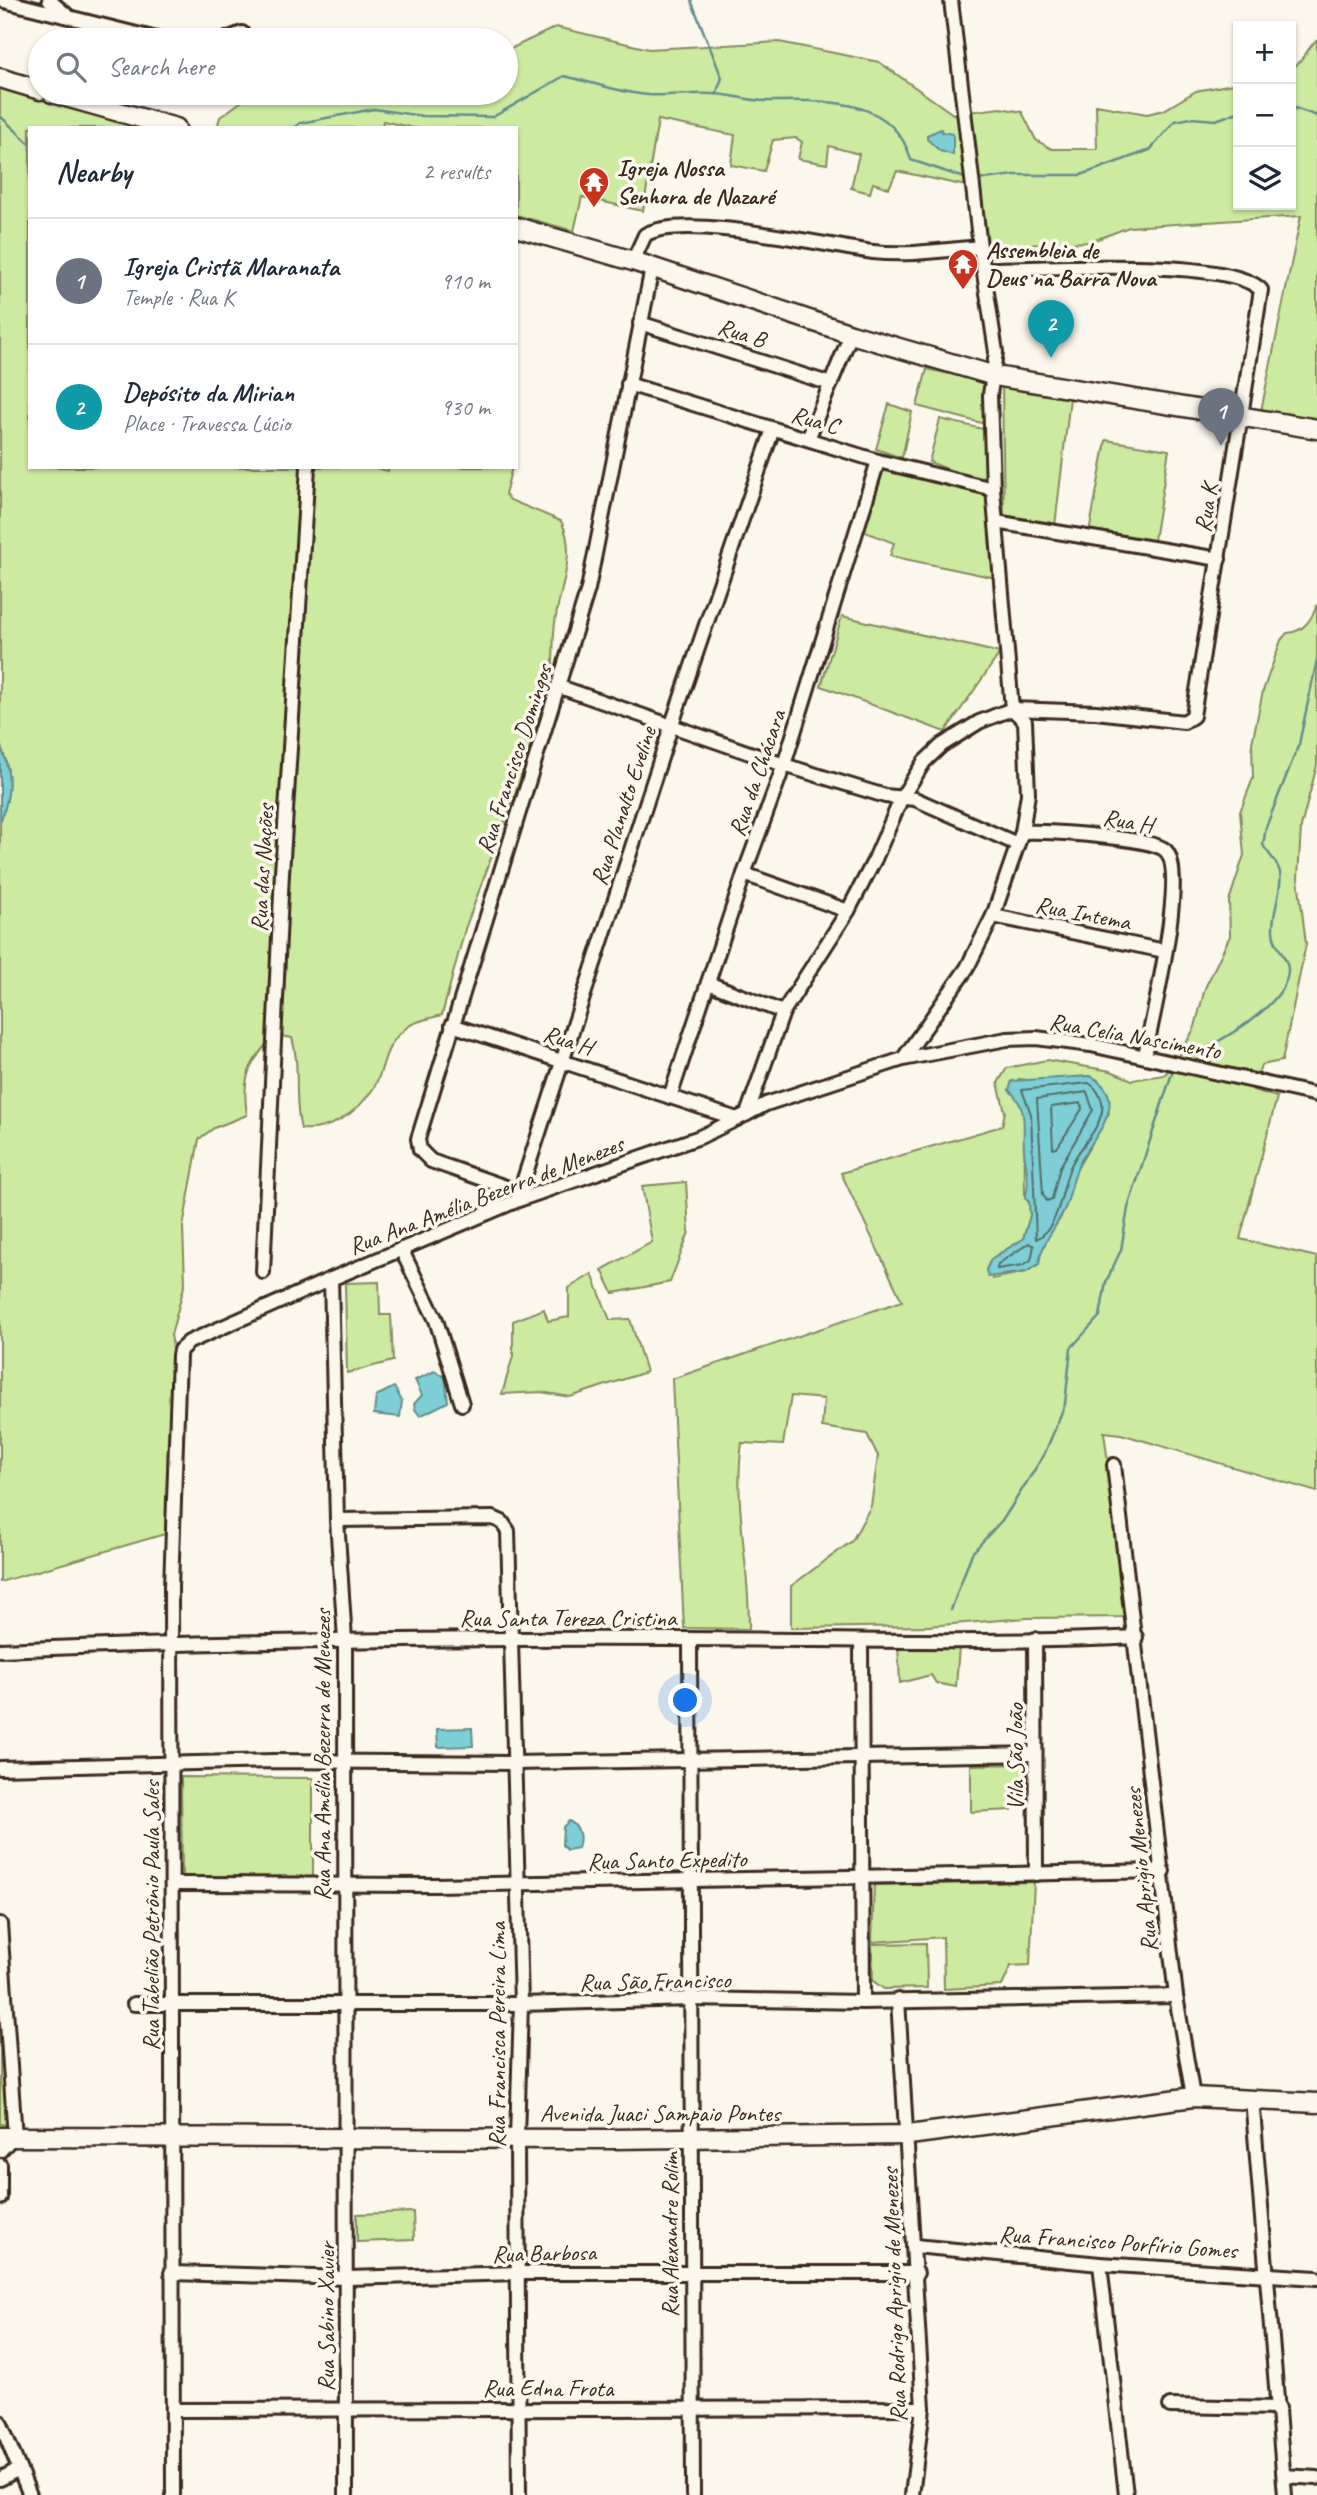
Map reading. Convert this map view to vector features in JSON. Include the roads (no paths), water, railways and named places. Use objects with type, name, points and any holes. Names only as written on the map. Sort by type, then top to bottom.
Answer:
[{"type":"main road","points":[[0,78],[28,86]]},
{"type":"main road","points":[[95,105],[169,126]]},
{"type":"main road","points":[[518,227],[633,261],[851,334],[995,376],[1317,429]]},
{"type":"main road","name":"Avenida Juaci Sampaio Pontes","points":[[9,2137],[347,2139],[909,2135],[1193,2097],[1317,2103]]},
{"type":"street","points":[[0,0],[110,28]]},
{"type":"street","points":[[49,0],[71,19]]},
{"type":"street","points":[[903,1059],[967,968],[993,916],[1019,838],[1028,794],[1025,721],[1012,709],[993,489],[990,395],[995,376],[996,352],[980,247],[951,0]]},
{"type":"street","points":[[633,261],[645,235],[656,231],[723,228],[876,252],[980,247]]},
{"type":"street","name":"Rua Francisco Domingos","points":[[520,1196],[435,1163],[420,1150],[418,1139],[561,687],[588,589],[652,268]]},
{"type":"street","name":"Rua K","points":[[984,269],[1172,268],[1247,280],[1261,290],[1196,706],[1189,721],[1084,711],[1012,709]]},
{"type":"street","name":"Rua B","points":[[640,323],[831,384]]},
{"type":"street","points":[[808,439],[851,334]]},
{"type":"street","name":"Rua C","points":[[628,384],[878,461],[993,489]]},
{"type":"street","name":"Rua Planalto Eveline","points":[[520,1196],[671,727],[773,429]]},
{"type":"street","name":"Rua da Chácara","points":[[670,1097],[744,874],[784,765],[878,461]]},
{"type":"street","name":"Rua das Nações","points":[[263,1272],[282,873],[308,469]]},
{"type":"street","points":[[996,522],[1219,559]]},
{"type":"street","name":"Rua H","points":[[561,687],[784,765],[885,796],[915,799],[1019,838],[1065,832],[1158,846],[1165,850],[1171,859],[1174,878],[1165,951]]},
{"type":"street","points":[[742,1117],[783,1012],[848,911],[875,859],[902,797],[924,762],[942,744],[979,722],[1012,709]]},
{"type":"street","points":[[744,874],[848,911]]},
{"type":"street","name":"Rua Intema","points":[[993,916],[1165,951]]},
{"type":"street","points":[[1145,1056],[1165,951]]},
{"type":"street","points":[[709,983],[783,1012]]},
{"type":"street","name":"Rua H","points":[[452,1025],[670,1097],[742,1117]]},
{"type":"street","name":"Rua Celia Nascimento","points":[[742,1117],[766,1104],[903,1059],[1007,1039],[1036,1038],[1145,1056],[1317,1095]]},
{"type":"street","name":"Rua Ana Amélia Bezerra de Menezes","points":[[347,2139],[345,1640],[337,1520],[331,1279],[520,1196],[700,1137],[742,1117]]},
{"type":"street","points":[[401,1249],[440,1333],[462,1404]]},
{"type":"street","name":"Rua Tabelião Petrônio Paula Sales","points":[[173,2495],[172,1643],[179,1356],[180,1350],[189,1342],[331,1279]]},
{"type":"street","name":"Rua Aprigio Menezes","points":[[1114,1465],[1176,1996],[1193,2097]]},
{"type":"street","name":"Rua Francisca Pereira Lima","points":[[337,1520],[498,1519],[508,1531],[521,2004],[517,2138],[519,2495]]},
{"type":"street","name":"Rua Santa Tereza Cristina","points":[[0,1650],[172,1643],[512,1638],[861,1641],[1136,1637]]},
{"type":"street","name":"Rua Alexandre Rolim","points":[[690,1639],[688,1758],[693,2495]]},
{"type":"street","name":"Vila São João","points":[[1035,1639],[1036,1874]]},
{"type":"street","points":[[861,1641],[863,2002]]},
{"type":"street","points":[[0,1768],[345,1761],[513,1763],[1035,1754]]},
{"type":"street","name":"Rua Santo Expedito","points":[[172,1885],[519,1884],[1163,1871]]},
{"type":"street","points":[[0,1924],[9,2137],[0,2151]]},
{"type":"street","name":"Rua São Francisco","points":[[134,2004],[521,2004],[691,1999],[863,2002],[1176,1996]]},
{"type":"street","name":"Rua Rodrigo Aprigio de Menezes","points":[[898,2000],[909,2135],[923,2408],[912,2495]]},
{"type":"street","points":[[1252,2098],[1285,2495]]},
{"type":"street","name":"Rua Sabino Xavier","points":[[346,2495],[347,2139]]},
{"type":"street","points":[[0,2165],[0,2198]]},
{"type":"street","name":"Rua Francisco Porfírio Gomes","points":[[915,2246],[1100,2264],[1317,2278]]},
{"type":"street","points":[[1100,2264],[1126,2495]]},
{"type":"street","name":"Rua Barbosa","points":[[171,2273],[348,2278],[518,2273],[917,2273]]},
{"type":"street","name":"Rua Edna Frota","points":[[173,2410],[692,2406],[923,2408]]},
{"type":"street","points":[[1170,2406],[1279,2407]]},
{"type":"street","points":[[0,2422],[30,2495]]},
{"type":"street","points":[[0,2479],[19,2469]]},
{"type":"street","points":[[1284,2476],[1317,2478]]},
{"type":"water","points":[[941,129],[942,132],[953,134],[953,155],[940,151],[927,139],[927,135]]},
{"type":"water","points":[[0,745],[7,765],[9,784],[0,822]]},
{"type":"water","points":[[1090,1076],[1103,1085],[1109,1096],[1106,1119],[1079,1164],[1066,1206],[1046,1242],[1039,1264],[1026,1272],[988,1277],[986,1270],[991,1259],[1023,1239],[1030,1216],[1029,1202],[1025,1198],[1028,1178],[1023,1114],[1009,1090],[1012,1081]]},
{"type":"water","points":[[435,1371],[445,1377],[448,1402],[420,1416],[414,1404],[422,1395],[415,1380]]},
{"type":"water","points":[[394,1387],[402,1401],[400,1417],[374,1414],[376,1396]]},
{"type":"water","points":[[472,1728],[473,1746],[438,1747],[437,1729]]},
{"type":"water","points":[[569,1821],[577,1829],[580,1840],[578,1848],[567,1850],[562,1845],[563,1827]]},
{"type":"waterway","points":[[691,0],[722,78],[716,94]]},
{"type":"waterway","points":[[518,103],[564,76],[648,95],[720,94],[759,101],[831,102],[871,112],[888,123],[902,139],[911,160],[968,179]]},
{"type":"waterway","points":[[296,126],[300,123],[374,109],[422,116],[493,117],[514,105]]},
{"type":"waterway","points":[[1296,108],[1317,116]]},
{"type":"waterway","points":[[978,180],[1014,175],[1081,175],[1150,150],[1175,121],[1191,118],[1216,120],[1233,114]]},
{"type":"waterway","points":[[0,116],[28,142]]},
{"type":"waterway","points":[[1188,1058],[1249,1022],[1277,996],[1285,983],[1287,964],[1273,931],[1280,872],[1263,845],[1266,827],[1299,744],[1317,660]]},
{"type":"waterway","points":[[951,1610],[972,1553],[1004,1518],[1044,1455],[1055,1429],[1065,1404],[1071,1348],[1100,1316],[1106,1282],[1121,1250],[1128,1208],[1173,1070]]},
{"type":"place","name":"Igreja Nossa Senhora de Nazaré","points":[[594,209]]},
{"type":"place","name":"Assembleia de Deus na Barra Nova","points":[[963,291]]},
{"type":"place","name":"Depósito da Mirian","points":[[1051,358]]},
{"type":"place","name":"Igreja Cristã Maranata","points":[[1221,446]]}]
